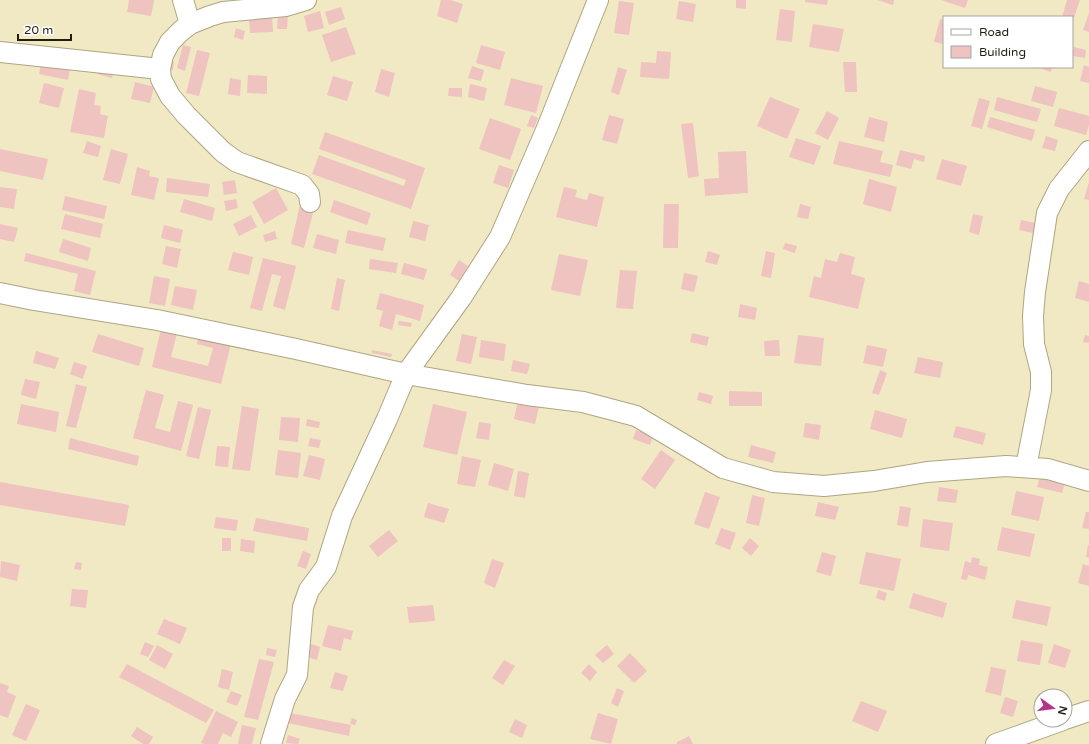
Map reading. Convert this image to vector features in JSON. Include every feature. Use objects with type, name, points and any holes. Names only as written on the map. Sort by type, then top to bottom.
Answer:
[{"type":"street","points":[[183,0],[190,24]]},
{"type":"street","points":[[306,0],[286,6],[223,12],[190,24],[170,42],[160,69],[161,79],[170,96],[186,115],[222,152],[237,162],[302,185],[309,194],[310,202]]},
{"type":"street","points":[[271,744],[285,699],[297,675],[303,607],[309,590],[326,567],[342,516],[406,374],[461,298],[500,237],[547,128],[598,0]]},
{"type":"street","points":[[0,52],[160,69]]},
{"type":"street","points":[[1026,467],[1041,390],[1041,372],[1034,344],[1034,316],[1035,292],[1047,213],[1059,189],[1089,151]]},
{"type":"street","points":[[0,293],[164,322],[296,349],[406,374],[527,395],[583,402],[636,416],[723,468],[773,482],[824,486],[874,481],[927,472],[1006,466],[1048,469],[1089,481]]},
{"type":"street","points":[[1073,717],[1089,711]]},
{"type":"street","points":[[996,744],[1041,728]]},
{"type":"building","points":[[129,0],[154,0],[151,16],[127,12]]},
{"type":"building","points":[[441,0],[450,0],[463,4],[457,23],[437,16]]},
{"type":"building","points":[[736,0],[746,0],[746,9],[736,8]]},
{"type":"building","points":[[805,0],[828,0],[827,5],[805,2]]},
{"type":"building","points":[[877,0],[894,0],[893,5]]},
{"type":"building","points":[[941,0],[968,0],[965,8]]},
{"type":"building","points":[[1067,0],[1080,0],[1073,21],[1073,16],[1062,16]]},
{"type":"building","points":[[619,1],[634,3],[629,35],[614,33]]},
{"type":"building","points":[[679,1],[696,4],[693,22],[676,19]]},
{"type":"building","points":[[341,7],[345,19],[329,25],[325,12]]},
{"type":"building","points":[[780,9],[795,11],[792,42],[776,40]]},
{"type":"building","points":[[320,11],[324,28],[308,32],[304,16]]},
{"type":"building","points":[[1089,13],[1089,32],[1083,30]]},
{"type":"building","points":[[278,14],[288,15],[287,29],[277,29]]},
{"type":"building","points":[[272,15],[273,32],[250,33],[249,17]]},
{"type":"building","points":[[940,19],[943,20],[943,44],[934,42]]},
{"type":"building","points":[[813,24],[844,29],[839,52],[809,47]]},
{"type":"building","points":[[346,27],[356,54],[331,62],[322,35]]},
{"type":"building","points":[[236,28],[245,31],[243,40],[234,37]]},
{"type":"building","points":[[183,45],[191,47],[185,71],[177,68]]},
{"type":"building","points":[[481,45],[505,52],[500,70],[476,63]]},
{"type":"building","points":[[1074,47],[1086,50],[1085,58],[1073,56]]},
{"type":"building","points":[[197,50],[210,53],[199,96],[186,93]]},
{"type":"building","points":[[657,51],[671,52],[669,79],[640,77],[641,62],[656,63]]},
{"type":"building","points":[[42,58],[71,64],[68,80],[39,74]]},
{"type":"building","points":[[165,60],[174,61],[173,70],[164,69]]},
{"type":"building","points":[[843,62],[856,62],[857,92],[845,92]]},
{"type":"building","points":[[1084,65],[1089,67],[1089,83],[1080,81]]},
{"type":"building","points":[[99,66],[114,70],[112,78],[97,74]]},
{"type":"building","points":[[472,66],[484,70],[481,81],[468,78]]},
{"type":"building","points":[[618,67],[627,70],[619,95],[611,92]]},
{"type":"building","points":[[1039,68],[1052,68],[1051,72]]},
{"type":"building","points":[[381,69],[395,73],[389,97],[375,92]]},
{"type":"building","points":[[248,75],[267,76],[267,94],[247,93]]},
{"type":"building","points":[[333,76],[353,82],[347,101],[327,95]]},
{"type":"building","points":[[230,78],[241,80],[240,96],[228,94]]},
{"type":"building","points":[[511,78],[543,86],[536,113],[504,105]]},
{"type":"building","points":[[135,82],[154,87],[150,103],[131,99]]},
{"type":"building","points":[[44,83],[64,88],[59,108],[39,103]]},
{"type":"building","points":[[470,84],[487,88],[484,101],[468,97]]},
{"type":"building","points":[[1035,86],[1057,92],[1053,107],[1031,101]]},
{"type":"building","points":[[449,88],[462,88],[462,97],[448,96]]},
{"type":"building","points":[[79,89],[96,93],[94,105],[101,106],[100,114],[108,116],[104,138],[70,132]]},
{"type":"building","points":[[770,97],[800,109],[787,139],[757,126]]},
{"type":"building","points":[[997,97],[1041,109],[1037,122],[994,110]]},
{"type":"building","points":[[979,98],[990,101],[982,129],[971,126]]},
{"type":"building","points":[[1059,108],[1089,116],[1089,125],[1086,135],[1054,126]]},
{"type":"building","points":[[827,111],[839,118],[828,140],[815,133]]},
{"type":"building","points":[[531,115],[538,118],[534,128],[527,126]]},
{"type":"building","points":[[609,115],[624,119],[617,144],[602,140]]},
{"type":"building","points":[[869,117],[888,122],[884,142],[864,137]]},
{"type":"building","points":[[990,117],[1035,130],[1032,141],[987,127]]},
{"type":"building","points":[[490,118],[521,129],[510,160],[479,149]]},
{"type":"building","points":[[693,123],[699,176],[688,178],[681,124]]},
{"type":"building","points":[[325,132],[425,168],[411,209],[312,174],[319,155],[404,186],[406,180],[319,149]]},
{"type":"building","points":[[1046,136],[1058,140],[1055,151],[1042,148]]},
{"type":"building","points":[[796,138],[821,146],[814,165],[789,157]]},
{"type":"building","points":[[87,141],[101,146],[98,157],[83,153]]},
{"type":"building","points":[[839,141],[883,151],[880,162],[893,165],[890,177],[833,164]]},
{"type":"building","points":[[0,149],[48,159],[43,180],[0,171]]},
{"type":"building","points":[[111,149],[128,154],[120,184],[103,180]]},
{"type":"building","points":[[900,150],[925,156],[924,162],[914,159],[911,169],[896,165]]},
{"type":"building","points":[[746,151],[748,193],[705,196],[704,179],[719,178],[718,152]]},
{"type":"building","points":[[942,159],[967,166],[961,186],[936,179]]},
{"type":"building","points":[[499,165],[514,170],[508,188],[493,183]]},
{"type":"building","points":[[137,167],[150,171],[149,176],[159,178],[154,200],[131,195]]},
{"type":"building","points":[[167,178],[210,184],[208,197],[166,192]]},
{"type":"building","points":[[869,179],[897,187],[891,212],[863,204]]},
{"type":"building","points":[[235,180],[237,193],[224,195],[222,182]]},
{"type":"building","points":[[1089,182],[1089,200],[1084,199]]},
{"type":"building","points":[[0,187],[17,189],[14,209],[0,207]]},
{"type":"building","points":[[564,187],[577,190],[575,197],[587,200],[589,193],[604,197],[597,227],[556,217]]},
{"type":"building","points":[[276,188],[288,210],[264,224],[252,202]]},
{"type":"building","points":[[65,196],[107,206],[104,219],[62,210]]},
{"type":"building","points":[[184,199],[215,208],[212,221],[180,212]]},
{"type":"building","points":[[236,199],[238,208],[226,211],[224,201]]},
{"type":"building","points":[[334,200],[371,213],[367,225],[330,212]]},
{"type":"building","points":[[664,204],[679,204],[678,248],[663,248]]},
{"type":"building","points":[[800,204],[811,207],[808,219],[797,217]]},
{"type":"building","points":[[300,205],[314,209],[304,248],[291,244]]},
{"type":"building","points":[[65,214],[103,224],[100,238],[61,229]]},
{"type":"building","points":[[973,214],[983,216],[979,235],[969,232]]},
{"type":"building","points":[[251,215],[257,227],[239,236],[233,224]]},
{"type":"building","points":[[1021,220],[1036,223],[1033,233],[1019,230]]},
{"type":"building","points":[[413,221],[429,225],[425,241],[409,237]]},
{"type":"building","points":[[0,224],[18,228],[14,242],[0,239]]},
{"type":"building","points":[[164,225],[183,230],[180,243],[161,238]]},
{"type":"building","points":[[348,230],[386,238],[383,251],[345,243]]},
{"type":"building","points":[[275,231],[277,239],[265,242],[263,235]]},
{"type":"building","points":[[317,234],[339,240],[336,254],[313,248]]},
{"type":"building","points":[[63,239],[91,248],[88,261],[59,252]]},
{"type":"building","points":[[785,243],[797,246],[795,253],[783,249]]},
{"type":"building","points":[[166,246],[181,249],[177,268],[162,264]]},
{"type":"building","points":[[708,251],[720,255],[717,265],[705,262]]},
{"type":"building","points":[[766,251],[775,253],[771,278],[761,276]]},
{"type":"building","points":[[233,252],[253,257],[249,275],[228,270]]},
{"type":"building","points":[[26,253],[96,271],[90,295],[74,291],[78,274],[24,261]]},
{"type":"building","points":[[840,253],[855,257],[851,274],[865,278],[858,309],[809,297],[814,276],[821,278],[825,259],[837,262]]},
{"type":"building","points":[[559,254],[588,260],[580,296],[551,290]]},
{"type":"building","points":[[263,258],[296,266],[285,310],[273,306],[281,276],[272,274],[262,311],[250,308]]},
{"type":"building","points":[[370,259],[398,263],[396,273],[369,269]]},
{"type":"building","points":[[459,260],[468,266],[459,281],[450,275]]},
{"type":"building","points":[[404,263],[427,269],[424,280],[401,274]]},
{"type":"building","points":[[620,270],[637,271],[633,309],[616,308]]},
{"type":"building","points":[[684,273],[698,276],[694,292],[681,289]]},
{"type":"building","points":[[154,276],[170,279],[165,306],[149,303]]},
{"type":"building","points":[[337,278],[345,280],[339,311],[331,309]]},
{"type":"building","points":[[1079,281],[1089,284],[1089,302],[1075,298]]},
{"type":"building","points":[[175,286],[197,290],[193,310],[171,305]]},
{"type":"building","points":[[380,293],[424,305],[420,321],[396,314],[392,330],[379,326],[383,311],[376,309]]},
{"type":"building","points":[[740,304],[757,308],[755,320],[738,317]]},
{"type":"building","points":[[399,321],[412,323],[411,327],[398,325]]},
{"type":"building","points":[[161,329],[177,333],[171,357],[208,366],[213,348],[197,344],[199,336],[231,344],[221,384],[152,367]]},
{"type":"building","points":[[692,333],[709,337],[707,346],[690,342]]},
{"type":"building","points":[[98,334],[144,348],[139,366],[92,352]]},
{"type":"building","points":[[462,334],[477,337],[471,364],[456,361]]},
{"type":"building","points":[[798,335],[824,338],[821,366],[794,363]]},
{"type":"building","points":[[1085,335],[1089,336],[1089,343],[1083,342]]},
{"type":"building","points":[[481,340],[506,344],[504,361],[479,357]]},
{"type":"building","points":[[779,340],[780,356],[765,356],[764,341]]},
{"type":"building","points":[[867,345],[887,349],[883,367],[863,363]]},
{"type":"building","points":[[372,350],[392,354],[391,357],[372,353]]},
{"type":"building","points":[[36,351],[59,358],[55,369],[33,363]]},
{"type":"building","points":[[918,357],[943,362],[940,378],[914,373]]},
{"type":"building","points":[[513,360],[530,364],[527,374],[511,371]]},
{"type":"building","points":[[74,362],[87,366],[83,379],[70,374]]},
{"type":"building","points":[[880,370],[887,373],[879,395],[872,393]]},
{"type":"building","points":[[25,379],[40,382],[36,399],[21,395]]},
{"type":"building","points":[[76,384],[87,387],[76,428],[66,426]]},
{"type":"building","points":[[146,390],[164,395],[155,428],[170,432],[178,401],[193,405],[181,451],[133,438]]},
{"type":"building","points":[[729,391],[762,392],[762,406],[729,406]]},
{"type":"building","points":[[699,392],[713,396],[711,404],[697,400]]},
{"type":"building","points":[[518,400],[539,406],[535,424],[514,419]]},
{"type":"building","points":[[21,404],[59,412],[56,432],[17,424]]},
{"type":"building","points":[[433,404],[467,412],[457,455],[423,447]]},
{"type":"building","points":[[242,406],[259,409],[250,471],[232,469]]},
{"type":"building","points":[[198,407],[211,410],[199,459],[186,456]]},
{"type":"building","points":[[875,410],[907,419],[902,438],[870,429]]},
{"type":"building","points":[[281,417],[300,418],[298,442],[279,440]]},
{"type":"building","points":[[307,419],[320,422],[319,428],[306,426]]},
{"type":"building","points":[[479,422],[491,424],[489,440],[476,438]]},
{"type":"building","points":[[805,423],[821,425],[819,440],[803,437]]},
{"type":"building","points":[[956,426],[986,433],[983,445],[953,437]]},
{"type":"building","points":[[636,430],[653,436],[650,445],[633,439]]},
{"type":"building","points":[[70,438],[139,456],[137,466],[68,449]]},
{"type":"building","points":[[310,438],[321,440],[319,448],[308,446]]},
{"type":"building","points":[[751,445],[776,452],[773,463],[748,457]]},
{"type":"building","points":[[217,446],[230,447],[228,467],[215,466]]},
{"type":"building","points":[[278,450],[301,453],[298,478],[275,475]]},
{"type":"building","points":[[661,450],[675,460],[655,489],[641,479]]},
{"type":"building","points":[[309,455],[325,459],[320,480],[303,476]]},
{"type":"building","points":[[462,456],[481,460],[475,487],[457,484]]},
{"type":"building","points":[[494,463],[514,469],[508,491],[488,485]]},
{"type":"building","points":[[518,471],[529,473],[525,498],[514,496]]},
{"type":"building","points":[[1040,477],[1065,483],[1062,493],[1037,487]]},
{"type":"building","points":[[0,482],[129,505],[125,526],[0,505]]},
{"type":"building","points":[[939,487],[958,490],[956,503],[937,501]]},
{"type":"building","points":[[1016,491],[1044,497],[1039,521],[1011,515]]},
{"type":"building","points":[[705,492],[720,497],[709,529],[694,524]]},
{"type":"building","points":[[752,495],[765,498],[759,526],[746,523]]},
{"type":"building","points":[[818,502],[839,507],[835,520],[815,516]]},
{"type":"building","points":[[428,503],[449,509],[444,523],[424,517]]},
{"type":"building","points":[[900,506],[911,508],[908,527],[897,525]]},
{"type":"building","points":[[1086,512],[1089,512],[1089,529],[1082,528]]},
{"type":"building","points":[[216,517],[238,520],[236,531],[214,528]]},
{"type":"building","points":[[256,518],[309,528],[307,541],[253,531]]},
{"type":"building","points":[[923,519],[953,523],[949,551],[920,547]]},
{"type":"building","points":[[1002,527],[1035,534],[1030,557],[997,550]]},
{"type":"building","points":[[721,528],[736,533],[730,550],[715,544]]},
{"type":"building","points":[[389,530],[398,541],[378,557],[369,546]]},
{"type":"building","points":[[222,538],[231,538],[231,551],[222,551]]},
{"type":"building","points":[[750,538],[759,546],[751,556],[742,548]]},
{"type":"building","points":[[241,539],[255,541],[254,553],[240,551]]},
{"type":"building","points":[[1089,545],[1089,558],[1086,557]]},
{"type":"building","points":[[303,551],[311,554],[306,569],[297,566]]},
{"type":"building","points":[[822,552],[836,556],[831,576],[816,572]]},
{"type":"building","points":[[866,552],[901,559],[894,591],[859,584]]},
{"type":"building","points":[[972,557],[980,559],[979,565],[988,567],[985,580],[968,575],[967,580],[961,579],[965,561],[971,563]]},
{"type":"building","points":[[492,559],[504,563],[495,588],[484,583]]},
{"type":"building","points":[[1,561],[20,565],[17,581],[0,577]]},
{"type":"building","points":[[76,562],[82,563],[81,570],[74,569]]},
{"type":"building","points":[[1083,564],[1089,566],[1089,586],[1078,583]]},
{"type":"building","points":[[72,589],[88,590],[86,608],[70,606]]},
{"type":"building","points":[[878,590],[887,593],[885,601],[876,598]]},
{"type":"building","points":[[913,593],[947,603],[943,618],[909,608]]},
{"type":"building","points":[[1016,600],[1051,607],[1047,626],[1012,618]]},
{"type":"building","points":[[433,605],[435,621],[409,623],[407,607]]},
{"type":"building","points":[[164,619],[187,628],[180,644],[157,634]]},
{"type":"building","points":[[328,625],[353,631],[351,640],[344,638],[341,651],[322,646]]},
{"type":"building","points":[[1021,640],[1043,644],[1040,665],[1017,661]]},
{"type":"building","points":[[145,642],[154,646],[148,657],[140,654]]},
{"type":"building","points":[[305,642],[320,647],[317,660],[301,655]]},
{"type":"building","points":[[1054,644],[1071,650],[1065,668],[1048,663]]},
{"type":"building","points":[[157,645],[173,654],[165,669],[149,660]]},
{"type":"building","points":[[607,645],[614,654],[603,663],[595,655]]},
{"type":"building","points":[[267,648],[277,650],[275,657],[266,655]]},
{"type":"building","points":[[630,653],[647,671],[634,683],[617,666]]},
{"type":"building","points":[[259,659],[274,662],[258,720],[244,717]]},
{"type":"building","points":[[504,660],[515,666],[503,685],[492,678]]},
{"type":"building","points":[[127,664],[214,710],[206,723],[119,677]]},
{"type":"building","points":[[589,664],[597,672],[590,681],[581,673]]},
{"type":"building","points":[[991,667],[1006,670],[1001,696],[985,692]]},
{"type":"building","points":[[222,669],[233,672],[229,690],[218,687]]},
{"type":"building","points":[[335,672],[348,676],[343,691],[330,688]]},
{"type":"building","points":[[0,683],[9,686],[7,692],[16,696],[8,718],[0,715]]},
{"type":"building","points":[[617,688],[624,691],[618,707],[611,703]]},
{"type":"building","points":[[231,691],[242,695],[237,706],[226,702]]},
{"type":"building","points":[[1005,697],[1018,701],[1013,717],[1000,713]]},
{"type":"building","points":[[861,701],[887,711],[878,732],[852,721]]},
{"type":"building","points":[[26,704],[40,710],[26,741],[12,735]]},
{"type":"building","points":[[216,711],[238,722],[231,737],[223,733],[218,744],[201,743]]},
{"type":"building","points":[[290,713],[351,725],[349,736],[288,723]]},
{"type":"building","points":[[598,713],[618,719],[611,744],[590,739]]},
{"type":"building","points":[[352,718],[357,720],[355,725],[350,724]]},
{"type":"building","points":[[515,719],[527,725],[522,738],[509,732]]},
{"type":"building","points":[[242,725],[256,728],[252,744],[238,744]]},
{"type":"building","points":[[137,727],[153,737],[149,744],[143,744],[131,736]]},
{"type":"building","points":[[288,735],[300,739],[298,744],[286,743]]},
{"type":"building","points":[[689,736],[693,744],[677,744],[677,742]]}]
